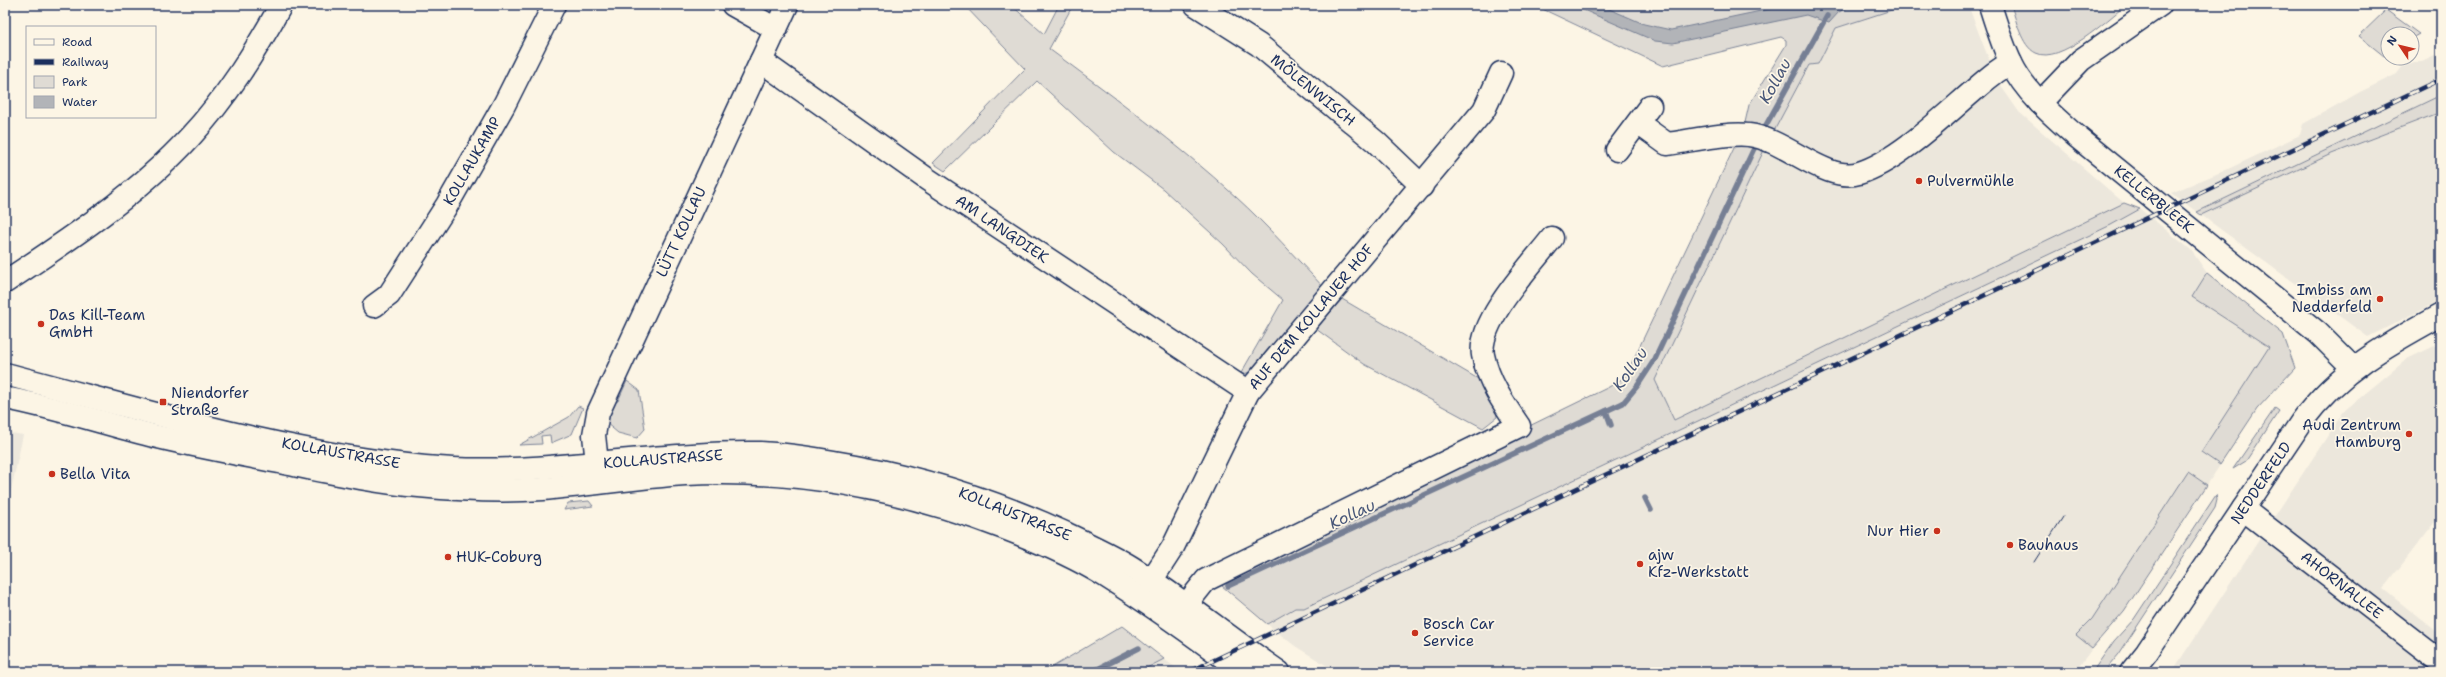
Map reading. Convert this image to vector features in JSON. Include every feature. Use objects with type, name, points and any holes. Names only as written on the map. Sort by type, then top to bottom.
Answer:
[{"type":"street","points":[[5,282],[97,217],[150,176],[176,152],[213,110],[234,83],[281,5]]},
{"type":"street","name":"KOLLAUKAMP","points":[[374,306],[389,295],[446,205],[504,105],[554,5]]},
{"type":"street","points":[[733,5],[776,28]]},
{"type":"street","name":"LÜTT KOLLAU","points":[[597,463],[594,435],[598,413],[787,5]]},
{"type":"street","name":"MÖLENWISCH","points":[[1196,5],[1259,46],[1376,142],[1422,186]]},
{"type":"street","name":"KELLERBLEEK","points":[[1990,5],[2011,63],[2040,103],[2076,136],[2318,333],[2353,368]]},
{"type":"street","points":[[2040,103],[2081,60],[2160,5]]},
{"type":"street","name":"AM LANGDIEK","points":[[761,61],[927,179],[1248,392]]},
{"type":"street","points":[[1616,150],[1644,114],[1668,144],[1750,135],[1772,140],[1835,174],[1858,173],[1887,160],[1930,128],[1998,70],[2011,63]]},
{"type":"street","name":"AUF DEM KOLLAUER HOF","points":[[1151,581],[1173,547],[1248,392],[1422,186],[1484,110],[1501,73]]},
{"type":"street","points":[[1186,605],[1206,580],[1519,426],[1496,392],[1483,354],[1484,335],[1491,318],[1552,238]]},
{"type":"street","name":"NEDDERFELD","points":[[2131,672],[2147,652],[2310,411],[2330,387],[2353,368],[2387,345],[2441,315]]},
{"type":"street","name":"KOLLAUSTRASSE","points":[[5,374],[210,429],[375,461],[476,470],[530,469],[657,456],[764,453],[876,468],[936,483],[987,499],[1094,547],[1151,581],[1279,672]]},
{"type":"street","name":"KOLLAUSTRASSE","points":[[5,398],[40,404],[152,435],[221,450],[357,478],[418,486],[472,490],[538,489],[683,474],[726,473],[781,475],[874,488],[960,512],[1043,544],[1102,574],[1203,642],[1243,672]]},
{"type":"street","name":"AHORNALLEE","points":[[2243,509],[2441,662]]},
{"type":"street","name":"NEDDERFELD","points":[[2136,672],[2147,652]]},
{"type":"shaded area","points":[[1907,5],[1968,5],[1986,52],[2003,89],[2019,112],[2124,203],[1674,420],[1655,380],[1766,146],[1809,65],[1818,64],[1836,28]]},
{"type":"shaded area","points":[[2441,53],[2441,96],[2197,212],[2171,193],[2226,170],[2300,135],[2303,124],[2360,92],[2397,74],[2402,67],[2420,66],[2420,62]]},
{"type":"shaded area","points":[[2441,112],[2441,300],[2368,337],[2201,215],[2329,155]]},
{"type":"shaded area","points":[[2140,209],[2191,250],[2207,273],[2283,334],[2295,368],[2257,409],[2124,611],[2104,632],[2075,672],[1337,672],[1295,646],[1267,624],[1295,608],[1304,608],[2111,225]]},
{"type":"shaded area","points":[[2441,343],[2441,514],[2383,589],[2441,635],[2441,672],[2172,672],[2344,411],[2407,359]]},
{"type":"shaded area","points":[[5,432],[23,435],[5,518]]},
{"type":"shaded area","points":[[1164,659],[1181,672],[1139,672]]},
{"type":"green space","points":[[964,5],[1011,5],[1044,34],[1059,5],[1073,5],[1049,49],[1144,120],[1214,177],[1282,242],[1325,289],[1257,370],[1240,375],[1283,300],[1252,274],[1223,244],[1163,189],[1114,152],[1037,81],[945,171],[933,163],[1025,69]]},
{"type":"green space","points":[[1534,5],[1907,5],[1836,28],[1818,64],[1809,65],[1766,146],[1655,380],[1674,420],[2124,203],[2140,209],[2111,225],[1304,608],[1295,608],[1267,624],[1215,580],[1609,387],[1625,377],[1744,127],[1749,105],[1786,45],[1786,40],[1781,37],[1663,66]]},
{"type":"green space","points":[[2011,5],[2126,5],[2083,39],[2058,53],[2046,55],[2036,53],[2026,45]]},
{"type":"green space","points":[[2386,10],[2408,26],[2380,26],[2380,53],[2359,36]]},
{"type":"green space","points":[[2441,95],[2441,112],[2329,155],[2201,215],[2197,212]]},
{"type":"green space","points":[[2207,273],[2283,334],[2295,368],[2257,409],[2220,465],[2201,452],[2269,347],[2192,297]]},
{"type":"green space","points":[[1342,299],[1485,383],[1494,400],[1497,417],[1483,428],[1364,364],[1316,329]]},
{"type":"green space","points":[[627,381],[639,390],[645,429],[637,438],[618,433],[606,423],[610,403],[618,401]]},
{"type":"green space","points":[[578,406],[583,408],[572,434],[551,443],[550,435],[541,436],[542,444],[519,445],[569,417]]},
{"type":"green space","points":[[2275,408],[2279,411],[2246,461],[2233,469]]},
{"type":"green space","points":[[2188,472],[2207,485],[2124,611],[2092,648],[2076,635],[2092,619]]},
{"type":"green space","points":[[2216,495],[2217,500],[2215,508],[2119,654],[2104,672],[2095,668],[2114,641],[2134,619]]},
{"type":"green space","points":[[589,501],[593,506],[564,510],[568,503]]},
{"type":"green space","points":[[1122,626],[1164,659],[1139,672],[1044,672]]},
{"type":"water","points":[[1572,5],[1600,5],[1644,24],[1671,30],[1789,5],[1852,5],[1839,12],[1829,23],[1806,15],[1673,43],[1655,41]]},
{"type":"waterway","name":"Kollau","points":[[1761,134],[1827,16]]},
{"type":"waterway","name":"Kollau","points":[[1228,586],[1623,403],[1638,385],[1655,359],[1757,142]]},
{"type":"waterway","points":[[1606,411],[1611,425]]},
{"type":"waterway","points":[[1645,498],[1651,510]]},
{"type":"waterway","name":"Kollau","points":[[1092,672],[1139,648]]},
{"type":"tram line","points":[[2034,562],[2063,517]]},
{"type":"railway","points":[[1189,672],[2441,79]]},
{"type":"place","name":"Pulvermühle","points":[[1919,181]]},
{"type":"place","name":"Imbiss am Nedderfeld","points":[[2380,299]]},
{"type":"place","name":"Das Kill-Team GmbH","points":[[41,324]]},
{"type":"place","name":"Niendorfer Straße","points":[[163,402]]},
{"type":"place","name":"Audi Zentrum Hamburg","points":[[2409,434]]},
{"type":"place","name":"Bella Vita","points":[[52,474]]},
{"type":"place","name":"Nur Hier","points":[[1937,531]]},
{"type":"place","name":"Bauhaus","points":[[2010,545]]},
{"type":"place","name":"HUK-Coburg","points":[[448,557]]},
{"type":"place","name":"ajw Kfz-Werkstatt","points":[[1640,564]]},
{"type":"place","name":"Bosch Car Service","points":[[1415,633]]}]
